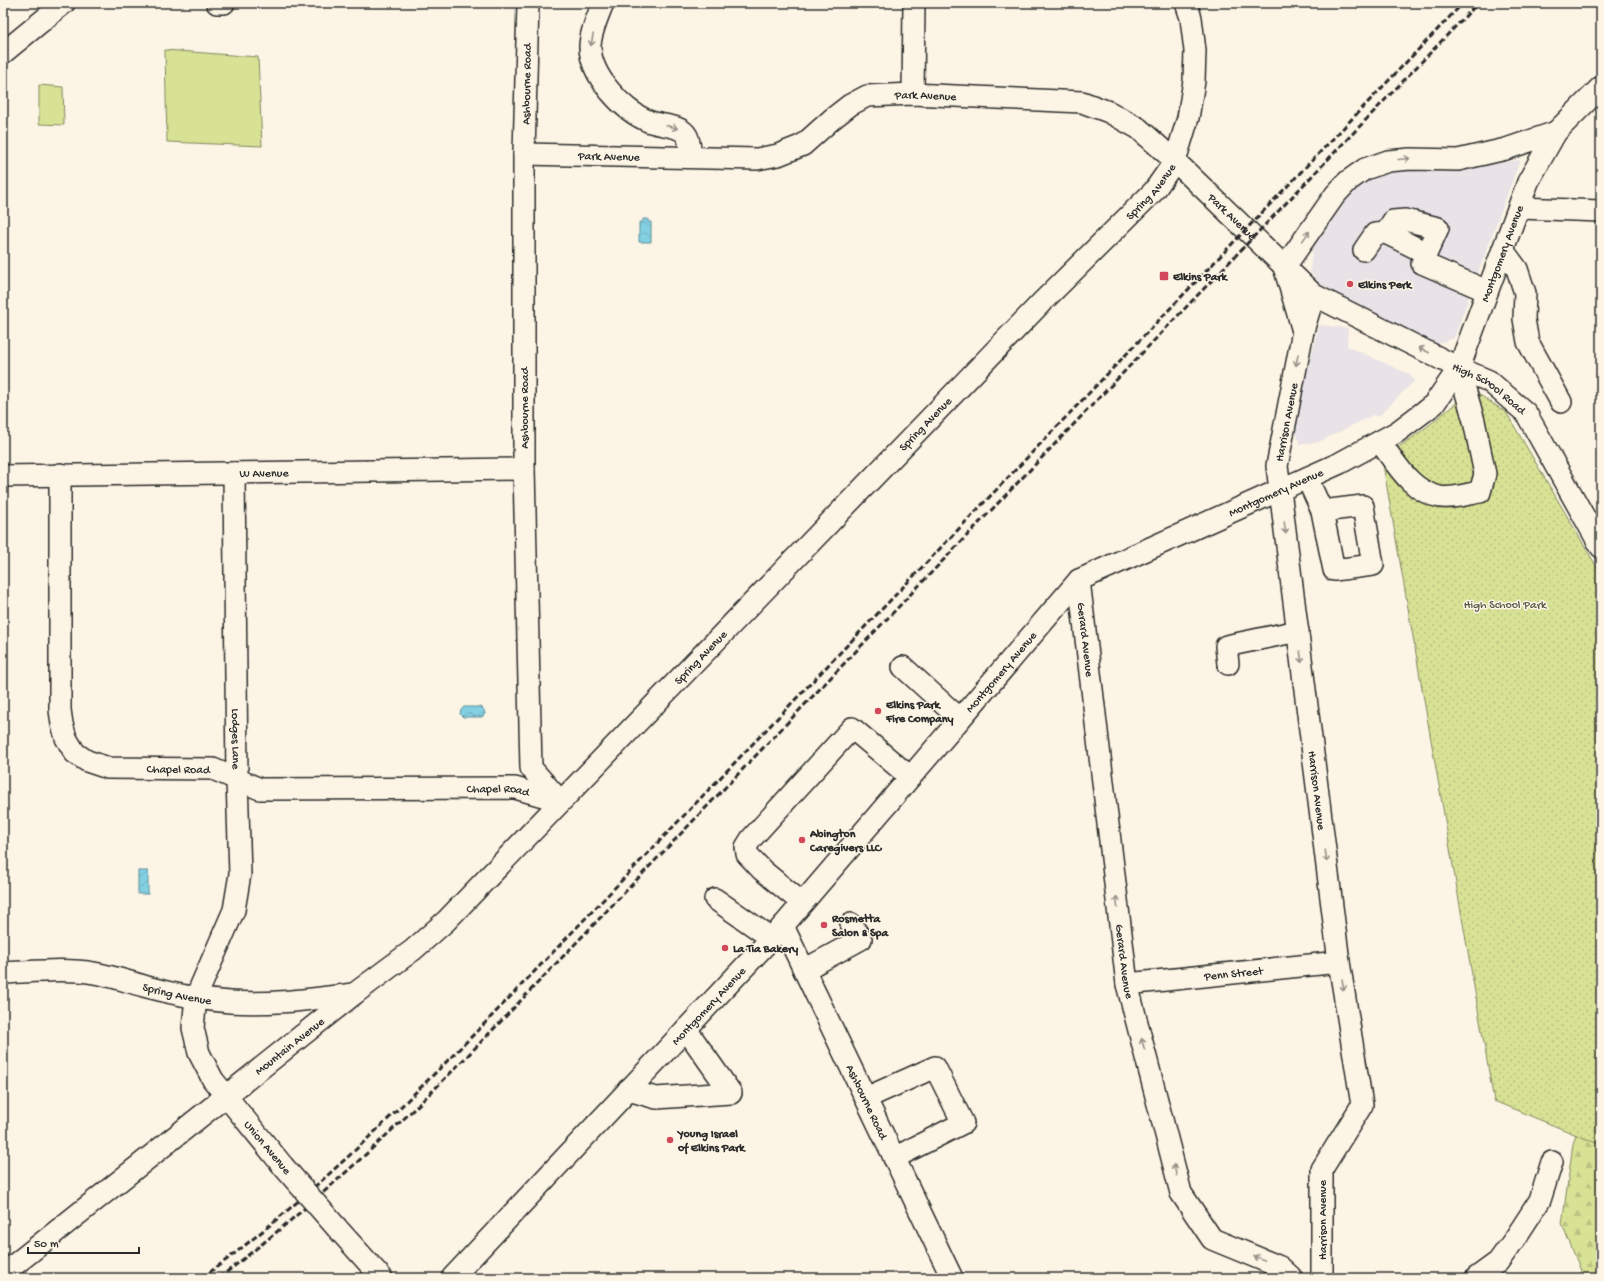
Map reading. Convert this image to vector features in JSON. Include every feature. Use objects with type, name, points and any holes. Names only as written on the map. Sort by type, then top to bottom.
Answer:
[{"type":"street","points":[[3,53],[64,3]]},
{"type":"street","points":[[216,3],[224,3]]},
{"type":"street","name":"Ashbourne Road","points":[[528,3],[524,154],[524,469],[531,768],[560,801]]},
{"type":"street","points":[[603,3],[590,45],[592,61],[602,80],[623,106],[648,121],[680,129],[687,136],[691,157]]},
{"type":"street","points":[[912,94],[914,3]]},
{"type":"street","name":"Spring Avenue","points":[[560,801],[1042,302],[1154,191],[1175,161],[1188,118],[1194,81],[1195,51],[1186,3]]},
{"type":"street","points":[[1303,331],[1284,268],[1335,195],[1348,180],[1365,169],[1388,161],[1410,158],[1458,160],[1506,149],[1556,132],[1601,87]]},
{"type":"street","name":"Park Avenue","points":[[524,154],[757,158],[778,155],[803,145],[838,114],[850,105],[867,96],[912,94],[1082,102],[1109,112],[1138,128],[1175,161],[1270,252],[1284,268],[1314,295]]},
{"type":"street","name":"Montgomery Avenue","points":[[452,1278],[777,932],[1079,580],[1340,463],[1397,432],[1434,404],[1459,368],[1528,182],[1556,132]]},
{"type":"street","points":[[1519,208],[1601,211]]},
{"type":"street","points":[[1386,233],[1393,221],[1405,220],[1438,228],[1422,263],[1488,291]]},
{"type":"street","points":[[1364,250],[1375,234],[1386,233],[1426,253]]},
{"type":"street","points":[[1503,250],[1517,269],[1525,293],[1524,319],[1528,342],[1561,402]]},
{"type":"street","name":"Harrison Avenue","points":[[1314,295],[1303,331],[1277,466],[1339,962],[1362,1105],[1322,1169],[1322,1278]]},
{"type":"street","name":"High School Road","points":[[1314,295],[1459,368],[1489,381],[1526,413],[1601,547]]},
{"type":"street","points":[[1380,442],[1404,476],[1422,489],[1440,496],[1459,496],[1480,492],[1485,474],[1474,421],[1459,368]]},
{"type":"street","name":"W Avenue","points":[[3,476],[60,474],[524,469]]},
{"type":"street","name":"Lodges Lane","points":[[196,997],[234,910],[240,874],[237,779],[234,473]]},
{"type":"street","name":"Chapel Road","points":[[60,474],[60,710],[66,738],[75,753],[98,766],[108,768],[213,769],[260,789],[515,788],[560,801]]},
{"type":"street","points":[[1307,478],[1322,512]]},
{"type":"street","name":"Gerard Avenue","points":[[1079,580],[1127,984],[1181,1193],[1212,1239],[1280,1267],[1292,1278]]},
{"type":"street","points":[[1228,664],[1226,646],[1298,631]]},
{"type":"street","points":[[903,667],[960,718]]},
{"type":"street","points":[[802,903],[762,870],[747,854],[746,847],[751,839],[852,728],[910,777]]},
{"type":"street","name":"Mountain Avenue","points":[[3,1274],[225,1095],[413,950],[446,921],[560,801]]},
{"type":"street","points":[[715,900],[777,932]]},
{"type":"street","points":[[804,970],[861,939],[851,924]]},
{"type":"street","name":"Ashbourne Road","points":[[777,932],[804,970],[952,1278]]},
{"type":"street","name":"Penn Street","points":[[1127,984],[1339,962]]},
{"type":"street","name":"Spring Avenue","points":[[3,973],[77,971],[93,973],[148,987],[229,1002],[297,1001],[354,994]]},
{"type":"street","name":"Union Avenue","points":[[196,997],[192,1028],[206,1068],[213,1080],[284,1166],[382,1278]]},
{"type":"street","points":[[628,1090],[656,1098],[731,1093],[686,1029]]},
{"type":"street","points":[[866,1098],[934,1067],[963,1123],[894,1158]]},
{"type":"street","points":[[1476,1278],[1498,1262],[1514,1240],[1540,1200],[1552,1162]]},
{"type":"shaded area","points":[[1520,160],[1454,338],[1437,344],[1322,290],[1310,271],[1313,246],[1329,212],[1352,187],[1390,169],[1426,172]]},
{"type":"shaded area","points":[[1319,325],[1348,328],[1347,346],[1411,375],[1414,381],[1378,417],[1373,415],[1319,442],[1300,445],[1293,425]]},
{"type":"green space","points":[[165,50],[258,57],[262,146],[167,142]]},
{"type":"green space","points":[[39,85],[63,87],[64,125],[39,124]]},
{"type":"green space","name":"High School Park","points":[[1472,390],[1506,412],[1601,574],[1601,1145],[1494,1101],[1382,459],[1428,426]]},
{"type":"green space","points":[[1601,1057],[1601,1278],[1584,1278],[1562,1224],[1573,1144]]},
{"type":"water","points":[[643,219],[648,219],[648,222],[651,222],[651,242],[639,242],[639,222],[643,222]]},
{"type":"water","points":[[464,707],[481,707],[485,714],[482,717],[463,717],[460,714]]},
{"type":"water","points":[[138,871],[148,871],[148,894],[138,894]]},
{"type":"railway","points":[[202,1278],[278,1219],[350,1155],[487,1021],[1463,3]]},
{"type":"railway","points":[[219,1278],[286,1224],[352,1167],[463,1060],[1478,3]]},
{"type":"place","name":"Elkins Park","points":[[1164,276]]},
{"type":"place","name":"Elkins Perk","points":[[1350,284]]},
{"type":"place","name":"Elkins Park Fire Company","points":[[878,711]]},
{"type":"place","name":"Abington Caregivers LLC","points":[[802,840]]},
{"type":"place","name":"Rosmetta Salon & Spa","points":[[824,925]]},
{"type":"place","name":"La Tia Bakery","points":[[725,948]]},
{"type":"place","name":"Young Israel of Elkins Park","points":[[670,1140]]}]
